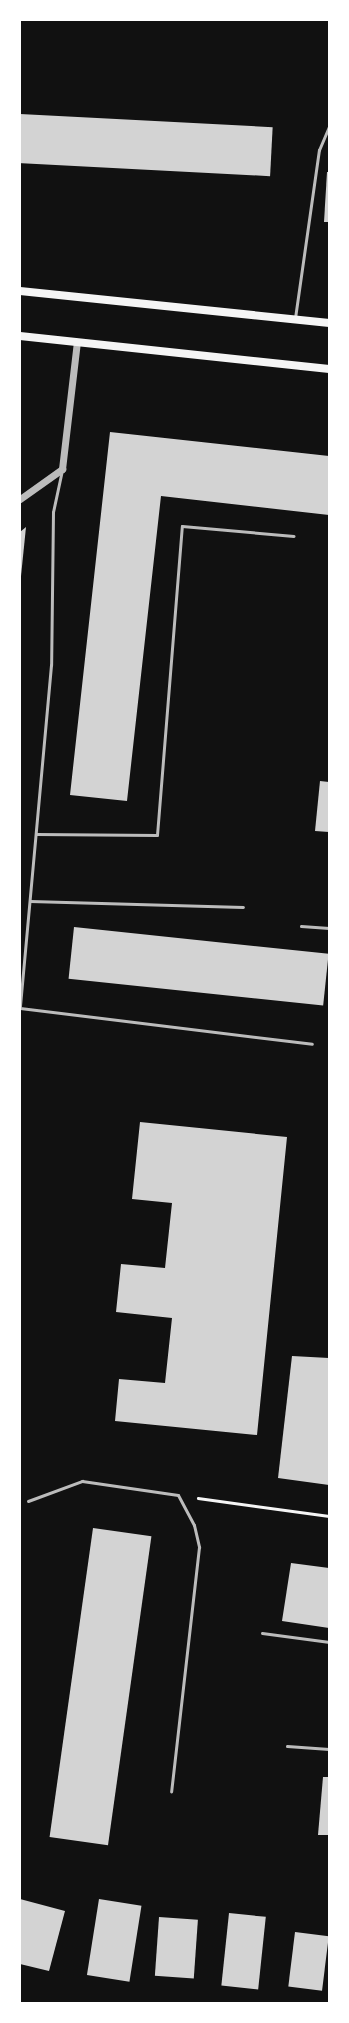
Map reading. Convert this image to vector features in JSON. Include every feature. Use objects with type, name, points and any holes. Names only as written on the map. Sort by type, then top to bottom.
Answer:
[{"type":"main road","points":[[20,291],[329,323]]},
{"type":"main road","points":[[20,336],[329,369]]},
{"type":"street","points":[[20,499],[62,469],[77,342]]},
{"type":"lane","points":[[295,320],[319,150],[329,127]]},
{"type":"lane","points":[[62,469],[53,512],[51,665],[20,1008],[312,1044]]},
{"type":"lane","points":[[36,834],[157,835],[182,526],[294,536]]},
{"type":"lane","points":[[30,901],[243,907]]},
{"type":"lane","points":[[301,926],[329,928]]},
{"type":"lane","points":[[28,1501],[82,1481],[178,1495],[194,1525],[199,1547],[171,1790]]},
{"type":"lane","points":[[262,1633],[329,1642]]},
{"type":"lane","points":[[287,1746],[329,1750]]},
{"type":"path","points":[[178,1495],[329,1516]]},
{"type":"building","points":[[20,114],[273,127],[270,176],[20,163]]},
{"type":"building","points":[[327,172],[329,172],[329,222],[324,222]]},
{"type":"building","points":[[110,432],[329,456],[329,515],[161,496],[127,801],[70,795]]},
{"type":"building","points":[[26,527],[21,576],[20,532]]},
{"type":"building","points":[[320,781],[329,782],[329,832],[315,831]]},
{"type":"building","points":[[74,927],[329,954],[323,1005],[69,979]]},
{"type":"building","points":[[140,1122],[287,1137],[257,1435],[115,1421],[119,1379],[165,1383],[172,1318],[116,1312],[121,1264],[165,1268],[172,1203],[132,1199]]},
{"type":"building","points":[[292,1356],[329,1358],[329,1485],[278,1478]]},
{"type":"building","points":[[93,1528],[151,1536],[108,1845],[50,1837]]},
{"type":"building","points":[[291,1563],[329,1568],[329,1628],[282,1621]]},
{"type":"building","points":[[323,1777],[329,1777],[329,1835],[318,1835]]},
{"type":"building","points":[[20,1899],[65,1911],[49,1971],[20,1964]]},
{"type":"building","points":[[99,1899],[141,1906],[129,1982],[87,1975]]},
{"type":"building","points":[[229,1913],[266,1917],[258,1989],[221,1986]]},
{"type":"building","points":[[159,1917],[198,1920],[194,1979],[155,1976]]},
{"type":"building","points":[[295,1932],[329,1936],[322,1991],[288,1987]]}]
